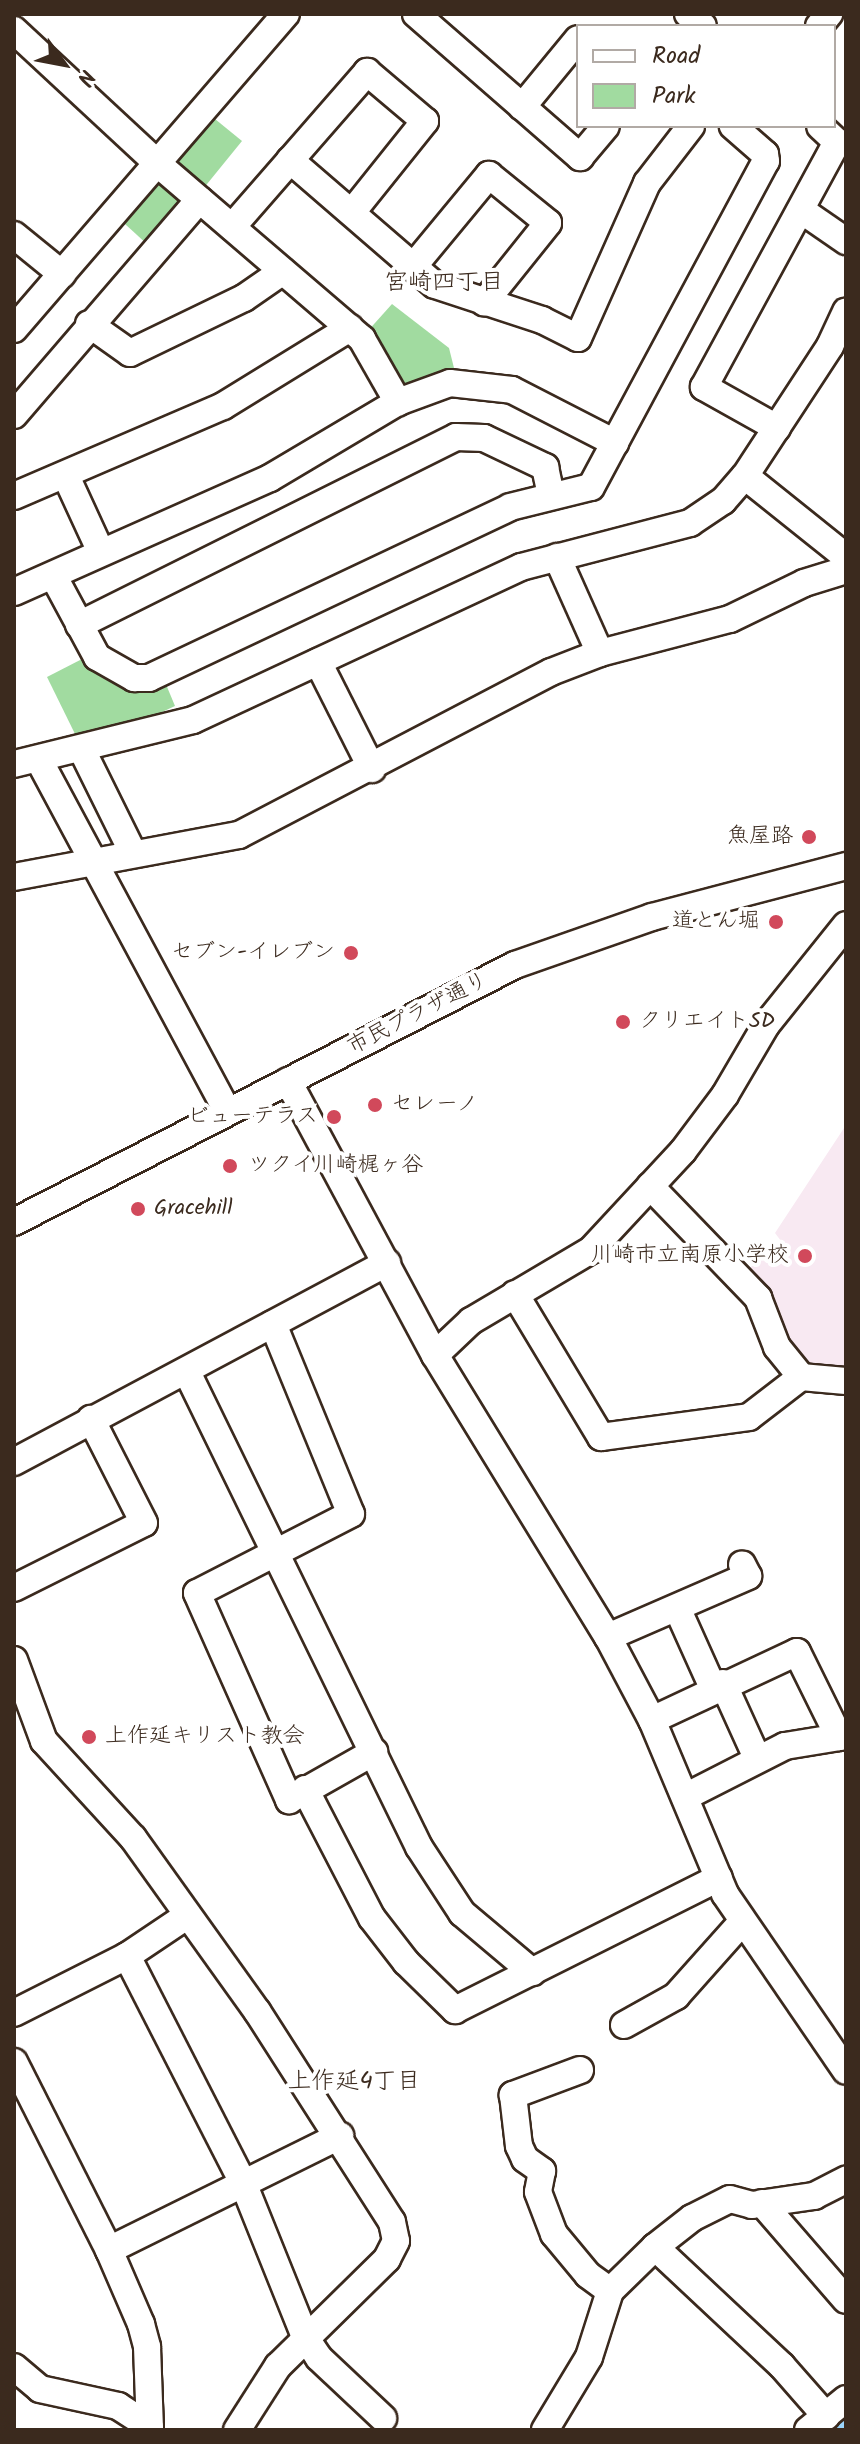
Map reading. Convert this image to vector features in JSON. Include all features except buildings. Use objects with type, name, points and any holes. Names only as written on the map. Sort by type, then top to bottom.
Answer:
[{"type":"street","points":[[416,14],[580,157],[604,128]]},
{"type":"street","points":[[14,329],[158,164],[281,16]]},
{"type":"street","points":[[14,30],[158,164],[350,328],[398,402]]},
{"type":"street","points":[[522,107],[576,41]]},
{"type":"street","points":[[232,227],[367,72],[425,121],[352,212]]},
{"type":"street","points":[[290,160],[435,285],[542,320],[578,338],[647,183],[689,128]]},
{"type":"street","points":[[54,577],[86,644],[111,667],[134,678],[163,675],[510,507],[591,487],[766,161],[765,154],[735,128]]},
{"type":"street","points":[[777,428],[704,387],[837,142],[822,128]]},
{"type":"street","points":[[412,268],[489,175],[548,223],[484,303]]},
{"type":"street","points":[[14,415],[89,324],[199,200]]},
{"type":"street","points":[[801,210],[846,241]]},
{"type":"street","points":[[14,235],[62,274]]},
{"type":"street","points":[[89,324],[130,353],[244,298],[283,271]]},
{"type":"street","points":[[227,1111],[89,860],[26,762],[193,720],[521,567],[690,523],[723,501],[745,476],[830,346],[846,311]]},
{"type":"street","points":[[14,496],[223,406],[350,328]]},
{"type":"street","points":[[14,592],[54,577],[101,552],[270,478],[398,402],[450,383],[512,390],[615,443]]},
{"type":"street","points":[[79,625],[456,437],[484,438],[545,467],[551,495]]},
{"type":"street","points":[[66,476],[101,552]]},
{"type":"street","points":[[745,476],[846,557]]},
{"type":"street","points":[[557,557],[600,653]]},
{"type":"street","points":[[14,877],[89,860],[239,835],[372,769],[510,693],[600,653],[730,619],[804,583],[846,570]]},
{"type":"street","points":[[318,662],[372,769]]},
{"type":"street","points":[[82,750],[133,853]]},
{"type":"street","name":"市民プラザ通り","points":[[14,1222],[515,965],[652,917],[846,866]]},
{"type":"street","points":[[435,1355],[471,1321],[591,1250],[691,1142],[766,1025],[846,925]]},
{"type":"street","points":[[288,1081],[435,1355],[608,1637],[652,1720],[719,1878],[742,1922],[846,2071]]},
{"type":"street","points":[[650,1186],[758,1298],[777,1347],[801,1377]]},
{"type":"street","points":[[14,1462],[387,1263]]},
{"type":"street","points":[[515,1294],[601,1437],[749,1417],[801,1377],[846,1381]]},
{"type":"street","points":[[273,1324],[351,1514],[197,1593],[289,1800],[374,1752]]},
{"type":"street","points":[[187,1372],[279,1553],[419,1847],[462,1913],[494,1945],[532,1972]]},
{"type":"street","points":[[14,1588],[144,1523],[91,1419]]},
{"type":"street","points":[[608,1637],[678,1610],[748,1576],[742,1564]]},
{"type":"street","points":[[678,1610],[757,1758]]},
{"type":"street","points":[[652,1720],[718,1685],[797,1652],[842,1736],[785,1746],[685,1797]]},
{"type":"street","points":[[14,1660],[22,1703],[44,1741],[133,1838],[185,1917],[257,2011],[340,2136],[392,2222],[396,2241],[387,2259],[278,2366],[237,2430]]},
{"type":"street","points":[[305,1789],[372,1918],[446,2006],[455,2010],[719,1878]]},
{"type":"street","points":[[14,2013],[127,1956],[185,1917]]},
{"type":"street","points":[[624,2025],[676,1996],[742,1922]]},
{"type":"street","points":[[127,1956],[244,2185],[305,2337],[319,2358],[383,2418]]},
{"type":"street","points":[[14,2062],[109,2250],[147,2347],[150,2429]]},
{"type":"street","points":[[580,2070],[513,2095],[519,2146],[525,2159],[542,2171],[538,2192],[554,2234],[588,2275],[610,2291]]},
{"type":"street","points":[[109,2250],[340,2136]]},
{"type":"street","points":[[545,2430],[589,2357],[610,2291],[655,2247],[711,2206],[730,2199],[762,2203],[814,2196],[846,2180]]},
{"type":"street","points":[[762,2203],[846,2300]]},
{"type":"street","points":[[655,2247],[782,2366],[827,2415]]},
{"type":"street","points":[[14,2367],[40,2389],[118,2406],[150,2429]]},
{"type":"shaded area","name":"川崎市立南原小学校","points":[[846,1125],[846,1374],[810,1371],[744,1273],[781,1241],[775,1233]]},
{"type":"green space","points":[[215,119],[242,141],[203,189],[180,170],[179,160]]},
{"type":"green space","points":[[161,182],[182,200],[149,246],[125,224]]},
{"type":"green space","points":[[392,304],[449,348],[455,372],[408,389],[399,385],[366,333]]},
{"type":"green space","points":[[84,658],[165,682],[175,706],[134,725],[77,738],[47,677]]},
{"type":"waterway","points":[[833,2430],[846,2421]]},
{"type":"place","name":"魚屋路","points":[[809,837]]},
{"type":"place","name":"道とん堀","points":[[776,922]]},
{"type":"place","name":"セブン-イレブン","points":[[351,953]]},
{"type":"place","name":"クリエイトSD","points":[[623,1022]]},
{"type":"place","name":"セレーノ","points":[[375,1105]]},
{"type":"place","name":"ビューテラス","points":[[334,1117]]},
{"type":"place","name":"ツクイ川崎梶ヶ谷","points":[[230,1166]]},
{"type":"place","name":"Gracehill","points":[[138,1209]]},
{"type":"place","name":"川崎市立南原小学校","points":[[805,1256]]},
{"type":"place","name":"上作延キリスト教会","points":[[89,1737]]},
{"type":"district","name":"宮崎四丁目","points":[[444,283]]},
{"type":"district","name":"上作延4丁目","points":[[354,2082]]}]
